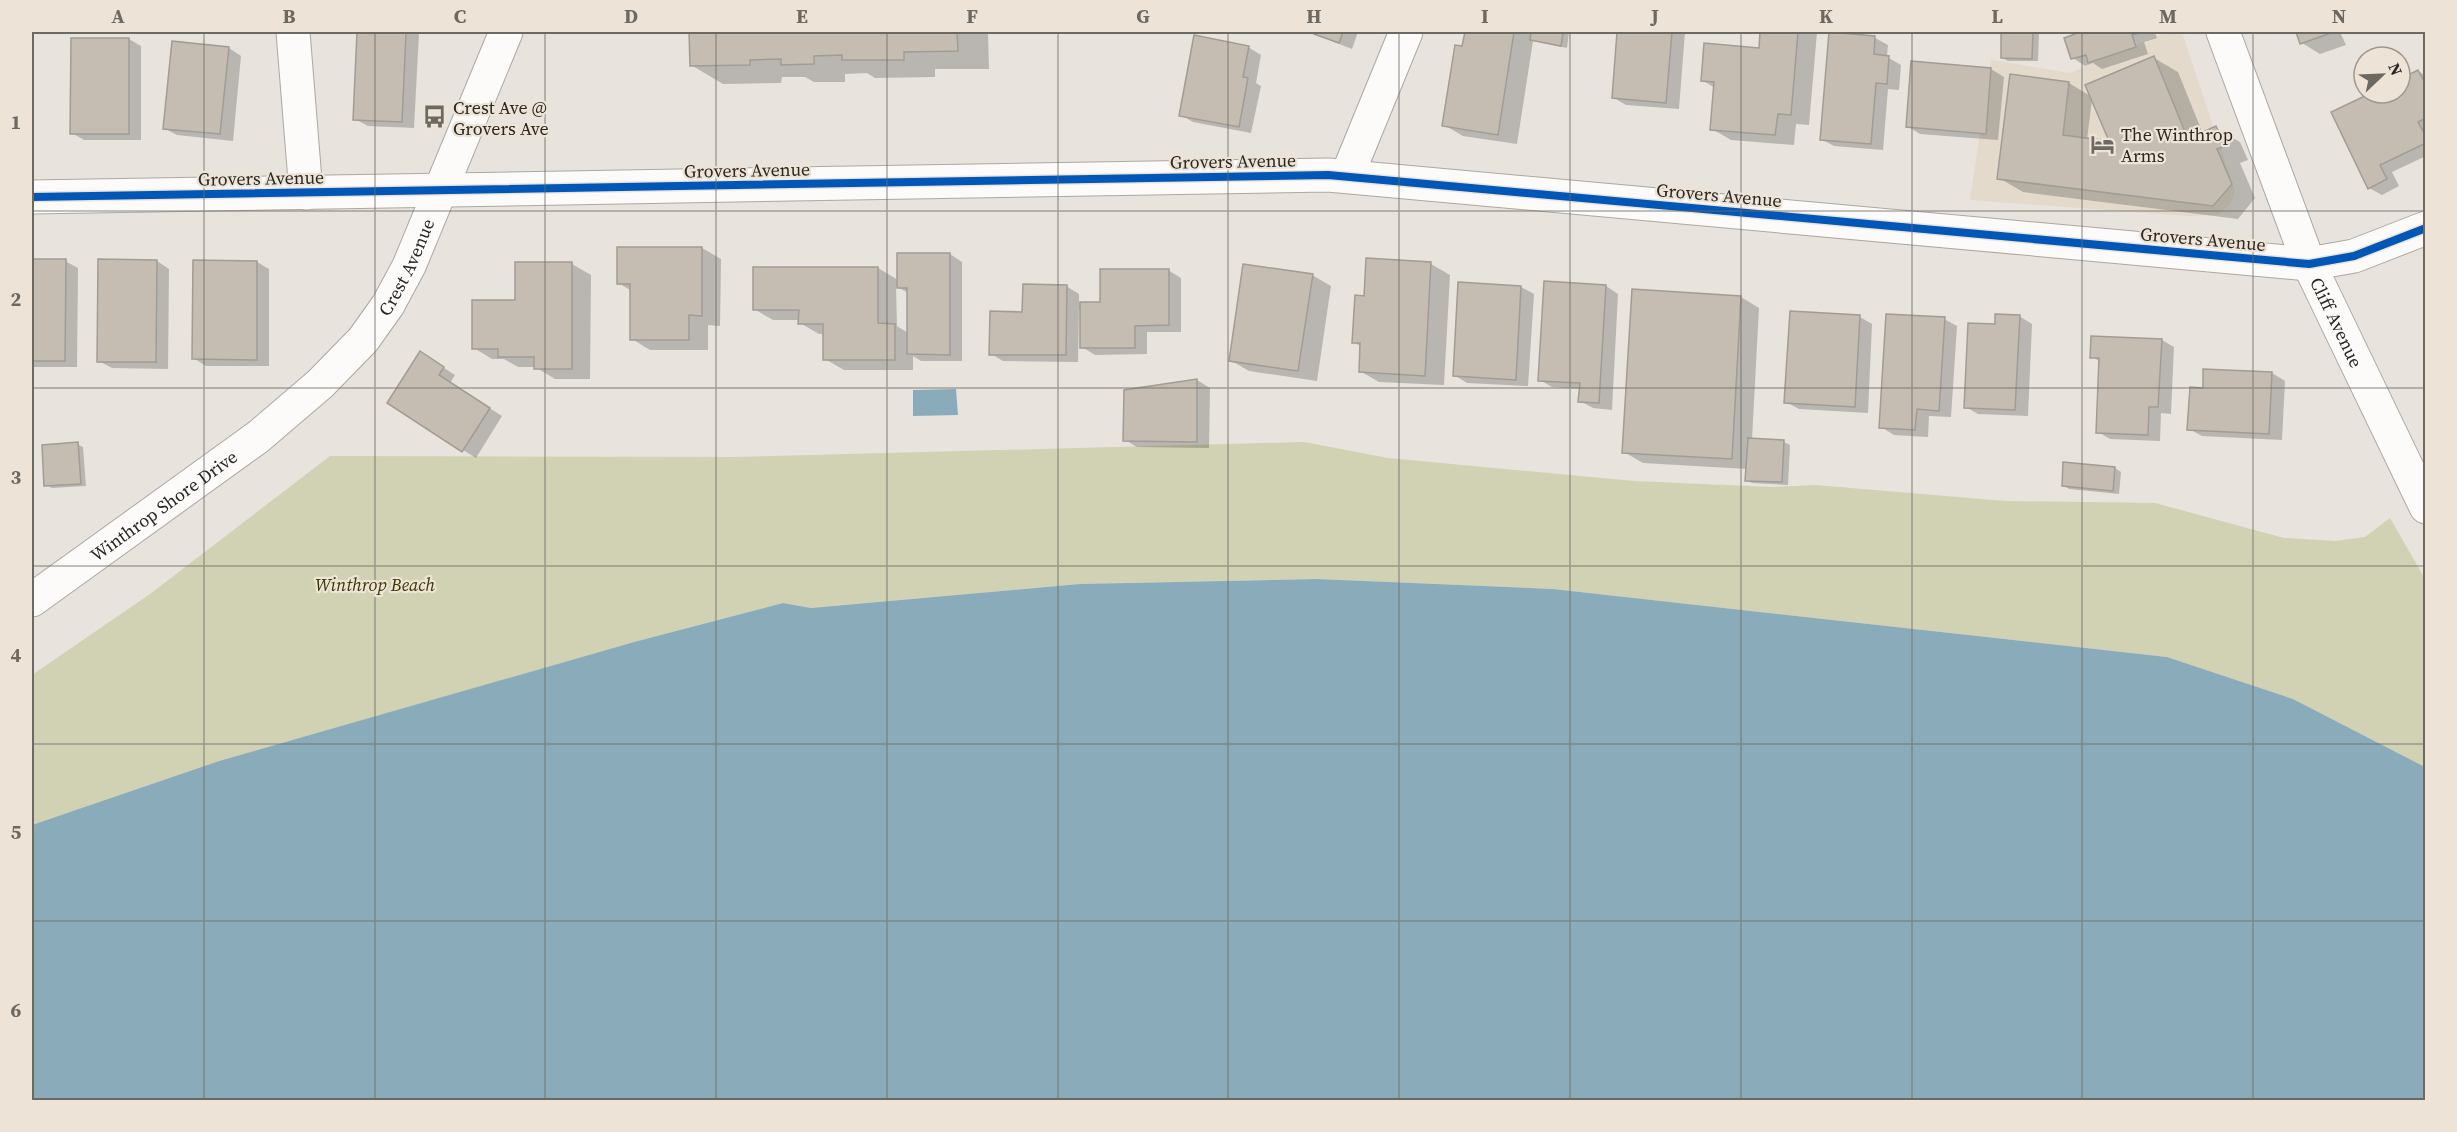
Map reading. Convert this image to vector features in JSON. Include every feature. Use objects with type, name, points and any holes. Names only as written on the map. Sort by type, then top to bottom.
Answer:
[{"type":"street","points":[[293,32],[306,193]]},
{"type":"street","name":"Crest Avenue","points":[[292,409],[349,355],[382,314],[409,266],[506,32]]},
{"type":"street","points":[[1347,176],[1406,32]]},
{"type":"street","name":"Cliff Avenue","points":[[2223,32],[2309,264],[2426,507]]},
{"type":"street","name":"Grovers Avenue","points":[[32,197],[1347,176],[2309,264],[2354,256],[2426,228]]},
{"type":"street","name":"Winthrop Shore Drive","points":[[32,600],[237,452],[292,409]]},
{"type":"shaded area","points":[[2167,32],[2182,32],[2235,192],[2230,204],[2218,215],[2188,216],[1970,200],[1991,60],[2070,73]]},
{"type":"green space","name":"Winthrop Beach","points":[[1304,442],[1388,458],[1634,481],[1772,487],[1815,485],[2005,501],[2155,503],[2284,538],[2335,541],[2365,537],[2390,518],[2425,579],[2425,767],[2293,699],[2167,657],[1553,589],[1317,579],[1080,584],[811,608],[783,603],[634,642],[219,761],[32,825],[32,675],[150,594],[330,456],[738,457]]},
{"type":"water","points":[[956,389],[958,415],[913,416],[913,390]]},
{"type":"water","points":[[1317,579],[1553,589],[2167,657],[2293,699],[2425,767],[2425,1100],[32,1100],[32,825],[219,761],[634,642],[783,603],[811,608],[1080,584]]},
{"type":"building","points":[[357,32],[406,32],[402,122],[353,120]]},
{"type":"building","points":[[689,32],[957,32],[958,51],[904,52],[904,60],[842,60],[842,55],[814,56],[814,64],[781,65],[781,59],[750,60],[750,65],[690,66]]},
{"type":"building","points":[[1315,32],[1343,32],[1339,43],[1314,34]]},
{"type":"building","points":[[1465,32],[1514,32],[1498,135],[1442,126],[1455,45],[1462,46]]},
{"type":"building","points":[[1531,32],[1563,32],[1561,46],[1530,40]]},
{"type":"building","points":[[1617,32],[1672,32],[1666,103],[1612,98]]},
{"type":"building","points":[[1760,32],[1798,32],[1791,115],[1778,114],[1775,135],[1710,130],[1714,82],[1701,81],[1704,43],[1759,48]]},
{"type":"building","points":[[1829,32],[1875,36],[1874,54],[1889,56],[1887,84],[1876,83],[1871,144],[1820,140]]},
{"type":"building","points":[[2001,32],[2033,32],[2032,59],[2001,58]]},
{"type":"building","points":[[2074,32],[2143,32],[2132,35],[2136,47],[2088,63],[2086,55],[2071,59],[2064,38],[2075,34]]},
{"type":"building","points":[[2296,32],[2327,32],[2328,34],[2300,44]]},
{"type":"building","points":[[1194,35],[1249,46],[1243,77],[1248,78],[1239,127],[1179,116]]},
{"type":"building","points":[[71,38],[129,38],[129,134],[70,134]]},
{"type":"building","points":[[172,41],[229,47],[220,134],[163,129]]},
{"type":"building","points":[[2154,56],[2188,139],[2216,126],[2225,146],[2217,149],[2232,184],[2213,206],[1997,179],[2010,74],[2069,82],[2063,135],[2109,141],[2085,85]]},
{"type":"building","points":[[1911,61],[1991,68],[1986,134],[1906,127]]},
{"type":"building","points":[[2418,70],[2426,85],[2426,118],[2418,122],[2426,136],[2426,143],[2380,165],[2387,179],[2368,189],[2331,112],[2352,102],[2352,105],[2412,105],[2412,73]]},
{"type":"building","points":[[617,247],[702,247],[702,316],[689,315],[689,340],[630,340],[630,284],[617,284]]},
{"type":"building","points":[[897,253],[950,253],[950,355],[907,354],[907,288],[897,288]]},
{"type":"building","points":[[1366,258],[1431,262],[1425,376],[1359,372],[1360,343],[1352,343],[1355,295],[1364,296]]},
{"type":"building","points":[[32,259],[66,259],[65,361],[32,361]]},
{"type":"building","points":[[98,259],[157,260],[156,362],[97,362]]},
{"type":"building","points":[[193,260],[257,261],[257,360],[192,359]]},
{"type":"building","points":[[515,262],[572,262],[572,369],[534,369],[534,357],[498,357],[498,349],[472,349],[472,300],[515,300]]},
{"type":"building","points":[[1243,264],[1313,274],[1298,371],[1229,361]]},
{"type":"building","points":[[753,267],[878,267],[878,323],[895,324],[895,360],[823,360],[823,324],[798,324],[799,310],[753,310]]},
{"type":"building","points":[[1100,269],[1169,269],[1169,325],[1135,326],[1135,348],[1080,348],[1080,302],[1100,302]]},
{"type":"building","points":[[1544,281],[1606,285],[1599,403],[1578,402],[1580,383],[1538,381]]},
{"type":"building","points":[[1458,282],[1521,286],[1516,380],[1453,376]]},
{"type":"building","points":[[1023,284],[1067,285],[1066,355],[989,355],[990,311],[1022,312]]},
{"type":"building","points":[[1632,289],[1741,296],[1732,459],[1622,453]]},
{"type":"building","points":[[1790,311],[1860,315],[1855,407],[1784,403]]},
{"type":"building","points":[[1886,314],[1945,317],[1939,411],[1917,409],[1915,430],[1879,428]]},
{"type":"building","points":[[1995,314],[2020,315],[2015,410],[1964,408],[1968,323],[1995,324]]},
{"type":"building","points":[[2091,336],[2162,339],[2158,407],[2149,407],[2148,435],[2096,433],[2099,358],[2090,358]]},
{"type":"building","points":[[420,351],[444,367],[439,375],[490,408],[462,452],[387,403]]},
{"type":"building","points":[[2203,369],[2272,372],[2269,434],[2187,430],[2190,387],[2203,388]]},
{"type":"building","points":[[1197,379],[1197,442],[1123,441],[1124,390]]},
{"type":"building","points":[[1748,438],[1784,440],[1782,482],[1745,481]]},
{"type":"building","points":[[78,442],[81,484],[44,486],[42,445]]},
{"type":"building","points":[[2063,462],[2115,467],[2113,491],[2062,486]]},
{"type":"cycle path","points":[[32,197],[1328,175],[2309,264],[2354,256],[2426,228]]},
{"type":"place","name":"Crest Ave @ Grovers Ave","points":[[435,117]]},
{"type":"place","name":"The Winthrop Arms","points":[[2103,144]]}]
